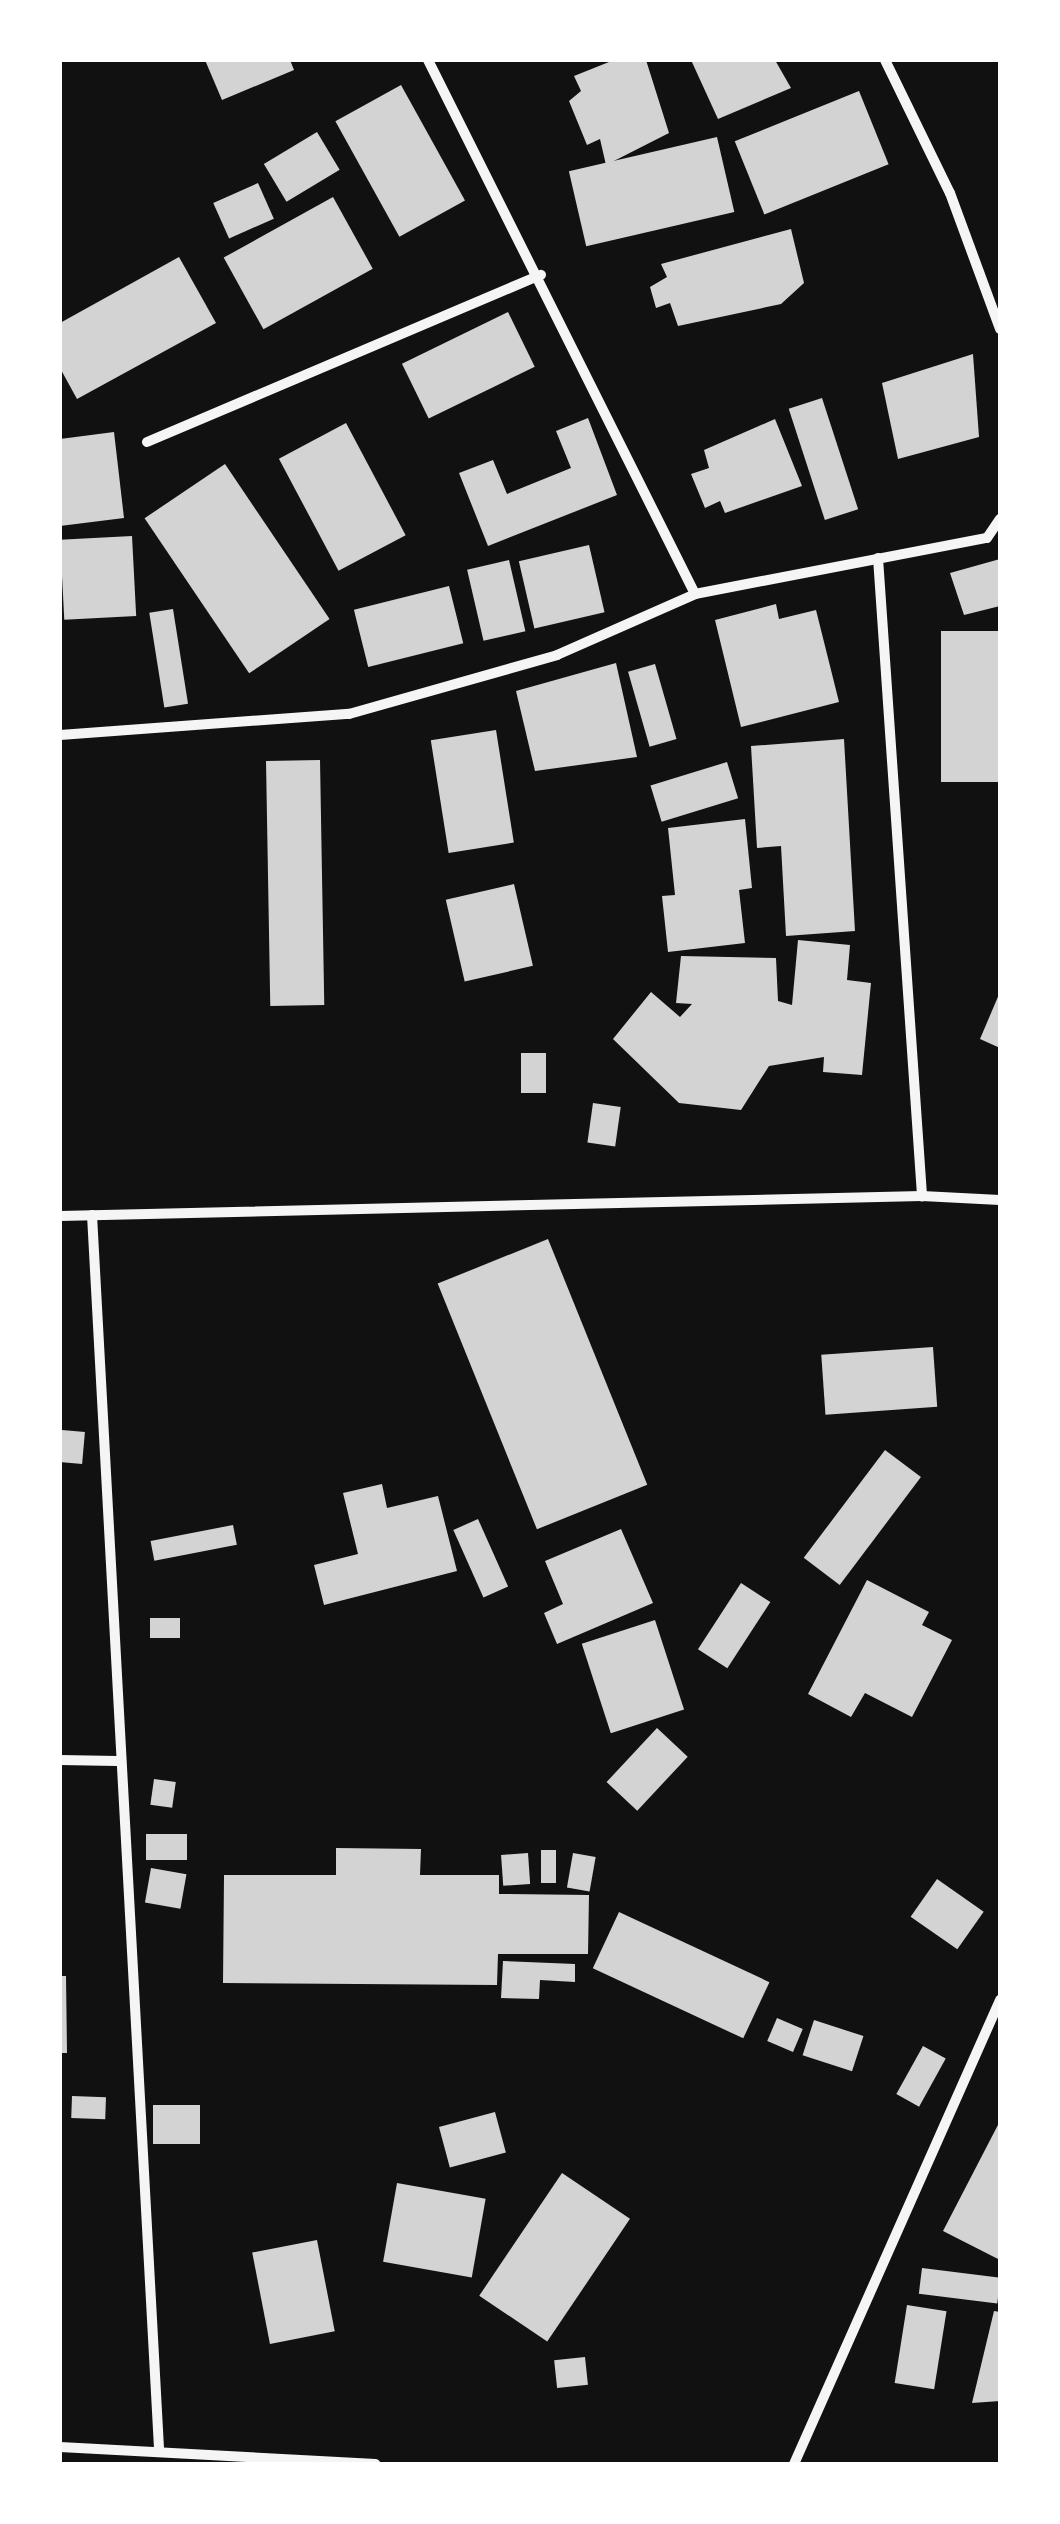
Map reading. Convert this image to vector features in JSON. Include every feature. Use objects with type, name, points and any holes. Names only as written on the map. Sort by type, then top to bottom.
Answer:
[{"type":"street","points":[[428,60],[541,276],[695,594]]},
{"type":"street","points":[[885,60],[950,193],[1000,329]]},
{"type":"street","points":[[147,442],[541,276]]},
{"type":"street","points":[[60,736],[348,714],[557,655],[695,594],[987,538],[1000,519]]},
{"type":"street","points":[[878,558],[922,1196]]},
{"type":"street","points":[[60,1216],[922,1196],[1000,1200]]},
{"type":"street","points":[[92,1215],[117,1761],[159,2448]]},
{"type":"street","points":[[60,1760],[117,1761]]},
{"type":"street","points":[[794,2464],[1000,2000]]},
{"type":"street","points":[[60,2447],[159,2448],[376,2464]]},
{"type":"building","points":[[205,60],[290,60],[294,70],[222,100]]},
{"type":"building","points":[[614,60],[646,60],[669,133],[606,165],[600,139],[587,145],[569,101],[581,91],[574,76]]},
{"type":"building","points":[[691,60],[775,60],[791,88],[718,119]]},
{"type":"building","points":[[401,85],[465,200],[399,237],[335,121]]},
{"type":"building","points":[[859,91],[889,164],[764,214],[735,141]]},
{"type":"building","points":[[317,132],[340,170],[287,202],[264,164]]},
{"type":"building","points":[[717,137],[734,212],[586,246],[569,171]]},
{"type":"building","points":[[258,183],[274,219],[229,239],[213,203]]},
{"type":"building","points":[[333,197],[373,269],[263,329],[224,258]]},
{"type":"building","points":[[791,229],[804,283],[781,304],[678,326],[670,303],[656,308],[650,287],[667,277],[661,264]]},
{"type":"building","points":[[179,257],[216,323],[77,399],[60,368],[60,323]]},
{"type":"building","points":[[508,312],[535,367],[429,419],[402,364]]},
{"type":"building","points":[[973,354],[979,437],[898,459],[882,383]]},
{"type":"building","points":[[822,398],[858,509],[825,520],[789,409]]},
{"type":"building","points":[[588,418],[617,495],[488,546],[459,473],[493,460],[507,494],[571,468],[556,431]]},
{"type":"building","points":[[775,419],[802,486],[725,513],[720,501],[705,508],[691,474],[709,468],[704,450]]},
{"type":"building","points":[[346,423],[406,535],[339,571],[279,459]]},
{"type":"building","points":[[114,432],[124,518],[60,526],[60,439]]},
{"type":"building","points":[[225,464],[330,619],[249,673],[145,518]]},
{"type":"building","points":[[132,536],[136,616],[64,620],[60,540]]},
{"type":"building","points":[[589,545],[605,612],[534,628],[519,561]]},
{"type":"building","points":[[1000,559],[1000,606],[964,615],[950,573]]},
{"type":"building","points":[[509,560],[525,631],[484,641],[467,570]]},
{"type":"building","points":[[449,586],[463,643],[368,667],[354,610]]},
{"type":"building","points":[[776,604],[779,619],[816,610],[839,702],[741,727],[715,620]]},
{"type":"building","points":[[173,609],[188,704],[164,708],[149,613]]},
{"type":"building","points":[[941,631],[1000,631],[1000,782],[941,782]]},
{"type":"building","points":[[616,663],[637,757],[535,771],[516,691]]},
{"type":"building","points":[[655,664],[676,739],[650,747],[628,672]]},
{"type":"building","points":[[496,730],[514,843],[449,853],[431,740]]},
{"type":"building","points":[[844,739],[855,931],[786,936],[781,846],[757,848],[751,746]]},
{"type":"building","points":[[320,760],[324,1005],[270,1006],[266,761]]},
{"type":"building","points":[[727,762],[738,798],[662,822],[650,785]]},
{"type":"building","points":[[745,819],[752,888],[739,890],[745,943],[668,952],[662,896],[675,895],[668,828]]},
{"type":"building","points":[[514,884],[533,966],[465,982],[446,900]]},
{"type":"building","points":[[798,940],[850,945],[847,980],[871,983],[862,1075],[823,1072],[824,1057],[769,1066],[741,1110],[679,1103],[613,1039],[651,992],[680,1017],[692,1004],[676,1003],[681,956],[776,958],[778,1001],[792,1005]]},
{"type":"building","points":[[1000,992],[1000,1048],[980,1039]]},
{"type":"building","points":[[521,1053],[546,1053],[546,1093],[521,1093]]},
{"type":"building","points":[[593,1103],[621,1107],[615,1147],[587,1143]]},
{"type":"building","points":[[548,1239],[647,1485],[537,1529],[438,1284]]},
{"type":"building","points":[[933,1347],[937,1407],[825,1415],[821,1355]]},
{"type":"building","points":[[62,1430],[85,1432],[82,1464],[60,1462]]},
{"type":"building","points":[[885,1450],[921,1477],[840,1585],[804,1558]]},
{"type":"building","points":[[382,1484],[387,1508],[438,1496],[457,1571],[324,1605],[314,1565],[358,1554],[343,1493]]},
{"type":"building","points":[[478,1519],[508,1587],[483,1598],[453,1530]]},
{"type":"building","points":[[233,1525],[237,1545],[154,1561],[151,1541]]},
{"type":"building","points":[[621,1529],[653,1603],[557,1644],[544,1613],[563,1604],[545,1561]]},
{"type":"building","points":[[867,1580],[929,1612],[922,1625],[952,1640],[912,1717],[865,1693],[851,1717],[808,1694]]},
{"type":"building","points":[[741,1583],[770,1602],[727,1668],[698,1649]]},
{"type":"building","points":[[150,1618],[180,1618],[180,1638],[150,1638]]},
{"type":"building","points":[[655,1620],[684,1709],[611,1733],[582,1644]]},
{"type":"building","points":[[657,1728],[688,1757],[637,1811],[607,1782]]},
{"type":"building","points":[[154,1779],[176,1782],[172,1808],[150,1805]]},
{"type":"building","points":[[146,1834],[187,1834],[187,1860],[146,1860]]},
{"type":"building","points":[[336,1848],[421,1849],[420,1875],[499,1875],[499,1894],[589,1895],[588,1954],[498,1954],[497,1985],[223,1983],[224,1875],[336,1875]]},
{"type":"building","points":[[541,1850],[556,1850],[556,1883],[541,1883]]},
{"type":"building","points":[[528,1853],[530,1884],[503,1886],[501,1855]]},
{"type":"building","points":[[573,1853],[596,1857],[590,1891],[567,1887]]},
{"type":"building","points":[[151,1868],[186,1874],[180,1909],[145,1902]]},
{"type":"building","points":[[937,1879],[984,1912],[957,1949],[911,1917]]},
{"type":"building","points":[[619,1912],[769,1982],[743,2038],[593,1968]]},
{"type":"building","points":[[503,1961],[575,1964],[575,1982],[540,1980],[539,1999],[501,1998]]},
{"type":"building","points":[[60,1976],[66,1976],[67,2053],[60,2053]]},
{"type":"building","points":[[777,2018],[803,2029],[793,2052],[767,2041]]},
{"type":"building","points":[[814,2020],[863,2036],[852,2071],[803,2055]]},
{"type":"building","points":[[923,2046],[946,2059],[919,2107],[896,2094]]},
{"type":"building","points":[[72,2096],[106,2097],[105,2119],[71,2118]]},
{"type":"building","points":[[153,2105],[200,2105],[200,2144],[153,2144]]},
{"type":"building","points":[[495,2112],[506,2153],[450,2168],[439,2127]]},
{"type":"building","points":[[1000,2121],[1000,2260],[943,2231]]},
{"type":"building","points":[[562,2173],[630,2219],[547,2342],[479,2296]]},
{"type":"building","points":[[397,2183],[486,2199],[472,2277],[383,2262]]},
{"type":"building","points":[[317,2240],[335,2331],[270,2344],[252,2253]]},
{"type":"building","points":[[922,2268],[1000,2278],[997,2303],[919,2294]]},
{"type":"building","points":[[907,2305],[947,2311],[934,2389],[895,2383]]},
{"type":"building","points":[[994,2311],[1000,2312],[1000,2401],[972,2403]]},
{"type":"building","points":[[585,2357],[588,2385],[557,2388],[554,2360]]}]
